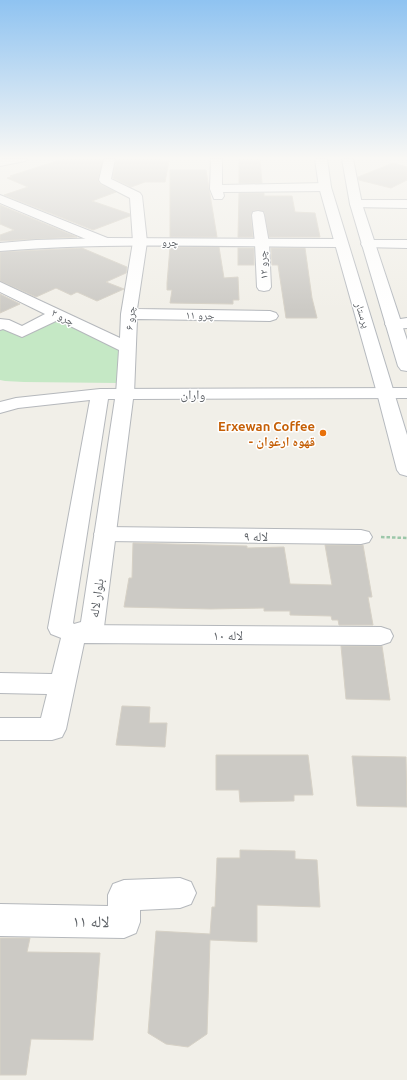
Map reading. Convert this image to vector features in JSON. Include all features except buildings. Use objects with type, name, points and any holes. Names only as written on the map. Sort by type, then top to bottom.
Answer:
[{"type":"street","points":[[25,209],[105,242]]},
{"type":"street","name":"چرو ۶","points":[[125,394],[130,314],[140,242],[137,209]]},
{"type":"street","name":"پرستار","points":[[331,209],[386,393],[407,470]]},
{"type":"street","name":"پرستار","points":[[358,209],[368,244],[400,324],[407,366]]},
{"type":"street","name":"چرو ۱۲","points":[[258,215],[262,243],[264,287]]},
{"type":"street","name":"چرو","points":[[0,247],[36,244],[105,242],[340,243]]},
{"type":"street","points":[[368,244],[407,244]]},
{"type":"street","name":"چرو ۲","points":[[0,286],[127,348]]},
{"type":"street","points":[[0,325],[3,324],[22,332],[58,314]]},
{"type":"street","name":"چرو ۱۱","points":[[130,314],[270,316]]},
{"type":"street","points":[[0,393],[8,406]]},
{"type":"street","name":"واران","points":[[8,406],[100,394],[407,393]]},
{"type":"street","points":[[0,729],[52,729],[74,634],[60,628],[100,394]]},
{"type":"street","name":"بلوار لاله","points":[[74,634],[92,627],[125,394]]},
{"type":"street","name":"لاله ۹","points":[[105,534],[361,537]]},
{"type":"street","name":"لاله ۱۰","points":[[74,634],[381,636]]},
{"type":"street","points":[[0,683],[63,684]]},
{"type":"street","name":"لاله ۱۱","points":[[0,920],[124,922],[124,895],[180,893]]},
{"type":"path","points":[[361,537],[407,538]]},
{"type":"green space","points":[[55,319],[119,350],[117,383],[24,382],[0,380],[0,329],[3,327],[24,335]]},
{"type":"place","name":"Erxewan Coffee - قهوه ارغوان","points":[[323,433]]}]
